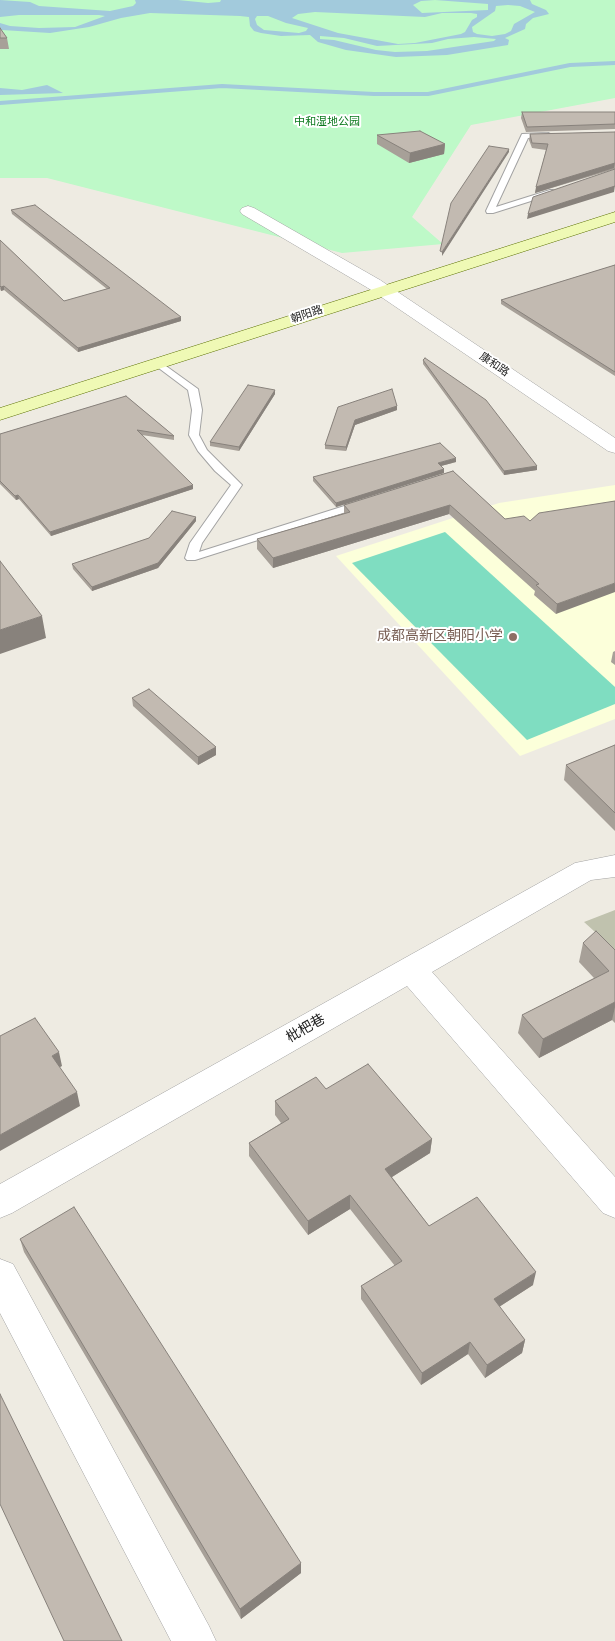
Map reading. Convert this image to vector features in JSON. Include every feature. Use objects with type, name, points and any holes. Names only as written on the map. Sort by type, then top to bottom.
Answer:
[{"type":"main road","name":"朝阳路","points":[[0,414],[159,364],[379,287],[615,208]]},
{"type":"main road","name":"朝阳路","points":[[0,401],[615,217]]},
{"type":"street","name":"康和路","points":[[248,210],[379,287],[615,447]]},
{"type":"street","name":"枇杷巷","points":[[0,1202],[585,870],[615,866]]},
{"type":"street","points":[[411,969],[615,1202]]},
{"type":"street","points":[[0,1276],[194,1641]]},
{"type":"lane","points":[[553,135],[525,136],[490,211],[561,189]]},
{"type":"lane","points":[[159,364],[193,389],[197,410],[194,435],[203,451],[219,469],[238,485],[196,543],[191,558],[372,501]]},
{"type":"shaded area","name":"成都高新区朝阳小学","points":[[615,485],[615,719],[520,756],[336,556],[499,503]]},
{"type":"shaded area","points":[[615,910],[615,950],[584,922]]},
{"type":"green space","name":"中和湿地公园","points":[[0,0],[615,0],[615,98],[471,125],[412,217],[443,244],[342,253],[47,178],[0,178]]},
{"type":"green space","points":[[445,532],[615,687],[615,704],[527,740],[352,563]]},
{"type":"water","points":[[0,0],[30,2],[39,6],[110,11],[133,6],[136,3],[135,0],[178,0],[208,3],[220,2],[221,0],[435,0],[530,0],[532,4],[546,10],[549,14],[533,18],[526,24],[525,29],[505,38],[509,40],[508,45],[447,55],[396,57],[346,50],[318,42],[310,35],[281,36],[261,33],[254,31],[250,26],[249,17],[240,16],[150,13],[121,18],[89,27],[50,33],[2,30],[0,29],[0,23],[10,26],[39,28],[75,27],[105,16],[19,15],[0,17]],"holes":[[[435,0],[488,4],[488,10],[422,13],[413,5],[421,1]],[[496,6],[520,6],[535,12],[514,24],[511,31],[505,34],[492,36],[473,32],[472,27],[495,11]],[[315,12],[425,17],[442,13],[477,14],[477,17],[472,20],[465,32],[461,34],[415,43],[398,44],[338,33],[292,18],[298,14]],[[257,16],[268,16],[286,23],[308,28],[306,31],[299,33],[264,30],[257,25],[255,19]],[[320,36],[344,38],[377,46],[432,43],[448,39],[474,37],[496,39],[494,41],[427,51],[395,52],[376,50],[334,40],[320,39]]]},
{"type":"water","points":[[47,85],[63,93],[0,95],[0,88],[22,90]]},
{"type":"building","points":[[0,28],[7,38],[0,38]]},
{"type":"building","points":[[522,112],[615,112],[615,124],[527,127]]},
{"type":"building","points":[[420,131],[445,144],[410,153],[377,135]]},
{"type":"building","points":[[615,132],[615,163],[536,187],[548,144],[532,143],[530,134]]},
{"type":"building","points":[[489,146],[509,149],[442,252],[440,251],[451,203]]},
{"type":"building","points":[[615,169],[615,186],[528,214],[533,197]]},
{"type":"building","points":[[35,205],[181,317],[78,348],[4,286],[0,286],[0,240],[64,301],[110,288],[11,210]]},
{"type":"building","points":[[615,265],[615,372],[501,300]]},
{"type":"building","points":[[425,358],[486,400],[537,466],[504,471],[423,360]]},
{"type":"building","points":[[248,385],[275,390],[239,447],[210,442]]},
{"type":"building","points":[[392,389],[397,406],[355,420],[346,447],[325,445],[338,407]]},
{"type":"building","points":[[126,396],[174,436],[137,430],[193,485],[50,532],[18,495],[15,496],[0,481],[0,434]]},
{"type":"building","points":[[440,443],[456,458],[438,463],[444,469],[336,503],[313,477]]},
{"type":"building","points":[[453,471],[505,519],[524,516],[530,521],[539,513],[615,501],[615,583],[557,604],[536,585],[539,584],[450,505],[273,558],[257,539],[350,512],[344,505]]},
{"type":"building","points":[[172,511],[196,517],[158,563],[92,587],[72,564],[149,538]]},
{"type":"building","points":[[0,561],[42,616],[0,630]]},
{"type":"building","points":[[149,689],[216,747],[198,757],[132,698]]},
{"type":"building","points":[[615,745],[615,813],[566,765]]},
{"type":"building","points":[[596,931],[615,950],[615,1002],[543,1039],[522,1015],[609,971],[583,943]]},
{"type":"building","points":[[35,1018],[59,1052],[52,1056],[77,1092],[0,1135],[0,1036]]},
{"type":"building","points":[[368,1064],[432,1139],[385,1169],[429,1226],[477,1197],[536,1272],[494,1299],[525,1340],[487,1365],[470,1342],[422,1373],[361,1286],[402,1261],[350,1195],[308,1221],[249,1143],[289,1119],[275,1101],[316,1077],[326,1089]]},
{"type":"building","points":[[74,1207],[301,1563],[240,1609],[20,1239]]},
{"type":"building","points":[[0,1394],[122,1641],[64,1641],[0,1504]]},
{"type":"waterway","points":[[0,103],[222,86],[374,94],[428,94],[570,65],[615,63]]},
{"type":"place","name":"成都高新区朝阳小学","points":[[513,637]]}]
